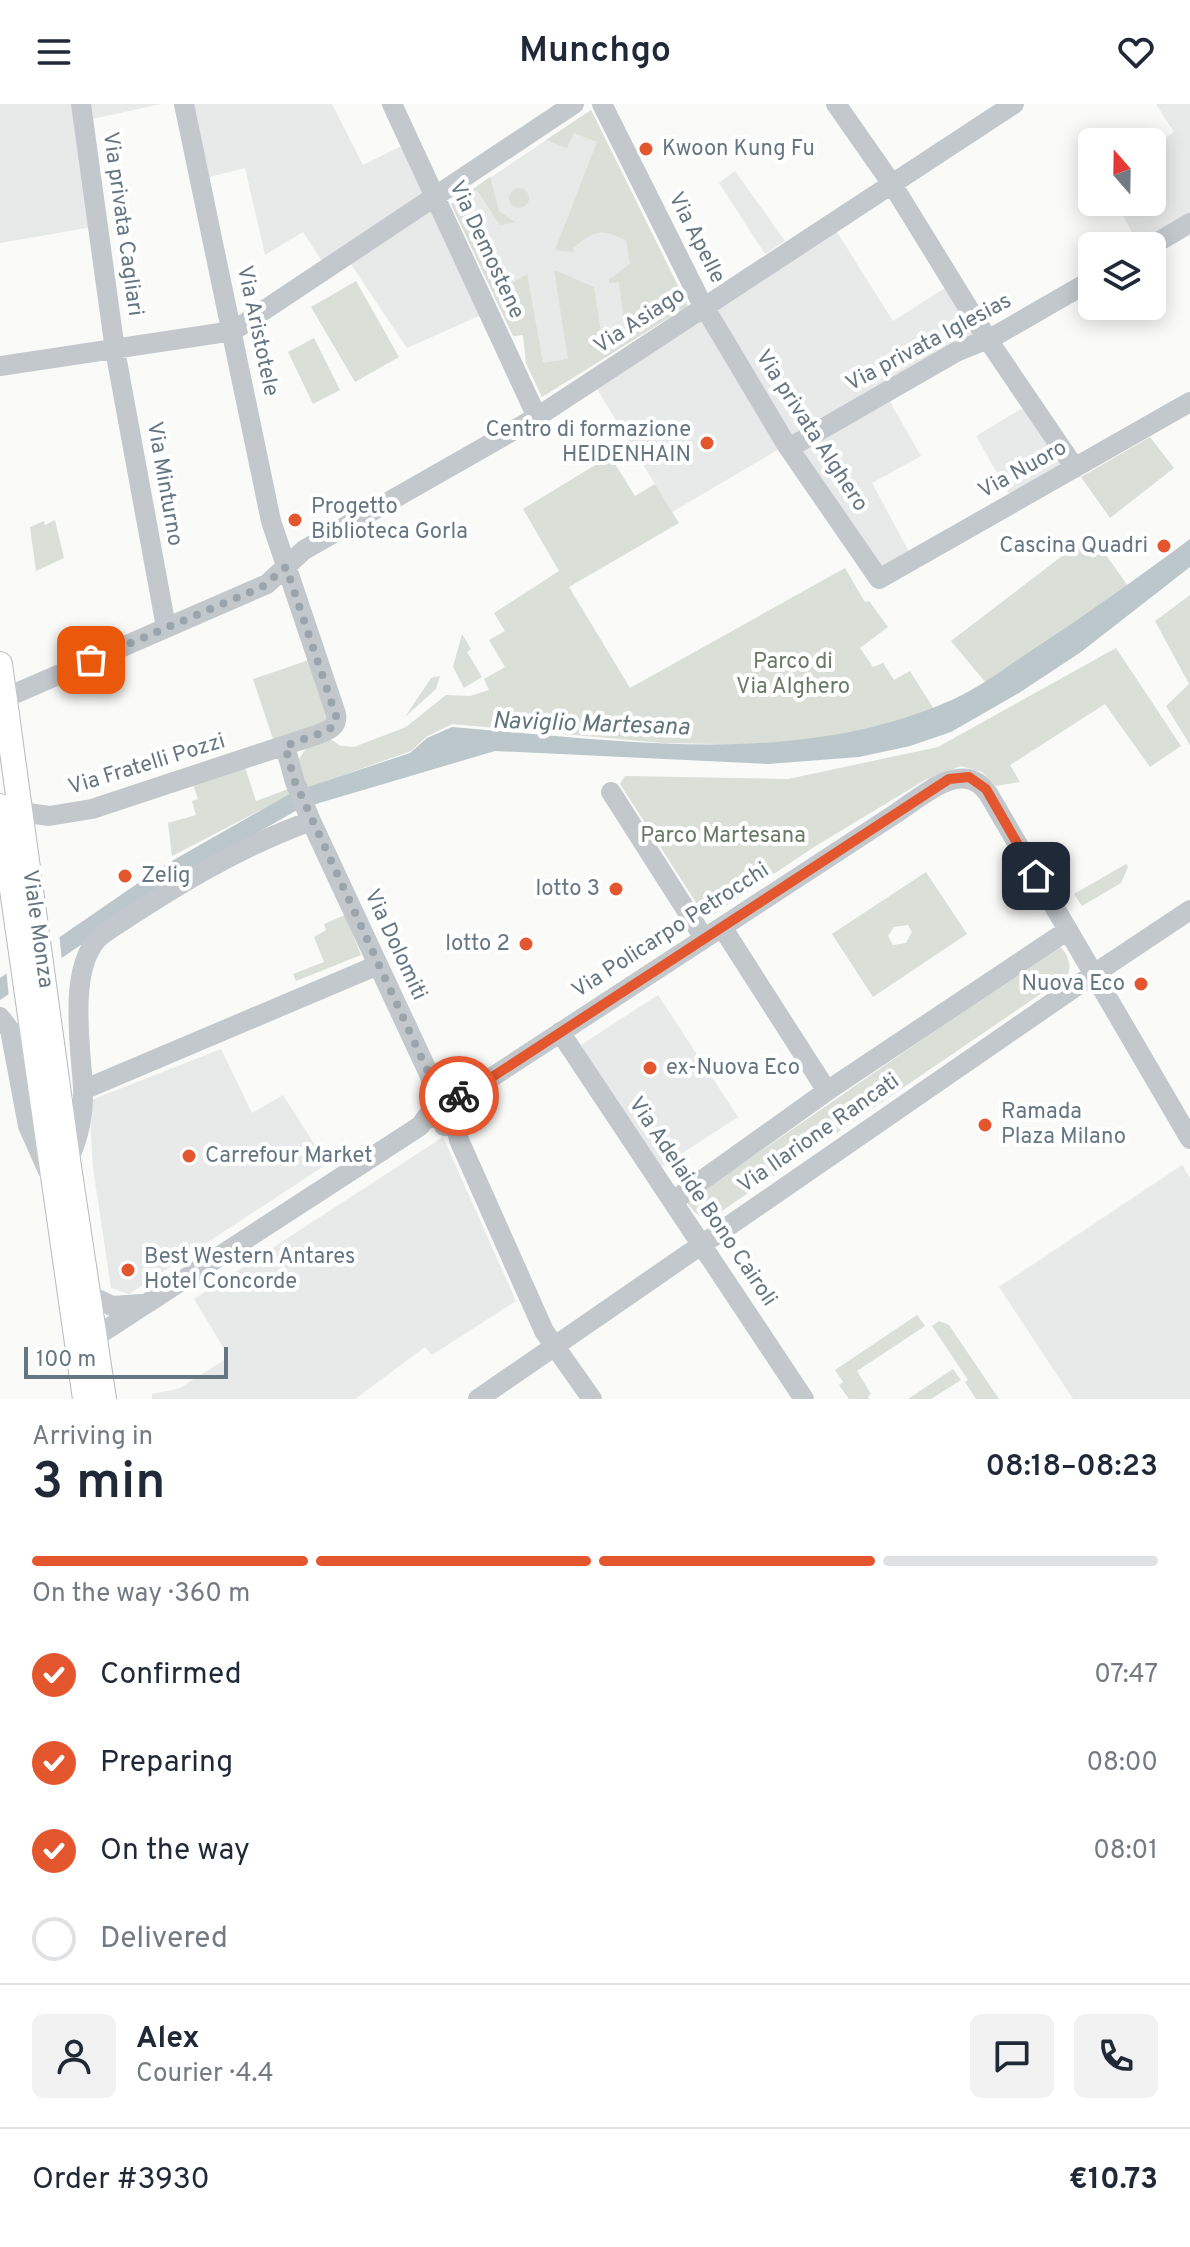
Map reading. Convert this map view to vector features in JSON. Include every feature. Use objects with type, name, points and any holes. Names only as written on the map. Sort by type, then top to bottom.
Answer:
[{"type":"main road","name":"Viale Monza","points":[[0,664],[11,809],[85,1399]]},
{"type":"main road","name":"Viale Monza","points":[[35,985],[68,1160],[104,1399]]},
{"type":"street","name":"Via privata Cagliari","points":[[81,104],[115,350]]},
{"type":"street","name":"Via Aristotele","points":[[184,104],[271,521],[317,659]]},
{"type":"street","name":"Via Demostene","points":[[392,104],[537,417]]},
{"type":"street","points":[[0,366],[233,331],[574,104]]},
{"type":"street","name":"Via Apelle","points":[[602,104],[705,308]]},
{"type":"street","points":[[836,104],[892,184],[988,340],[1075,468]]},
{"type":"street","name":"Via Asiago","points":[[3,700],[262,587],[308,547],[537,417],[1014,104]]},
{"type":"street","points":[[1166,237],[1190,223]]},
{"type":"street","name":"Via privata Iglesias","points":[[789,448],[962,349],[988,340],[1078,288]]},
{"type":"street","name":"Via privata Alghero","points":[[705,308],[789,448],[879,579]]},
{"type":"street","name":"Via Minturno","points":[[115,350],[166,627]]},
{"type":"street","name":"Via Nuoro","points":[[879,579],[1190,402]]},
{"type":"street","name":"Via Fratelli Pozzi","points":[[11,809],[44,817],[92,809],[326,732],[336,722],[336,714],[317,659]]},
{"type":"street","name":"Via Dolomiti","points":[[285,746],[309,816],[449,1111],[544,1331],[592,1399]]},
{"type":"street","name":"Via Policarpo Petrocchi","points":[[95,1337],[420,1126],[449,1111],[483,1083],[949,779],[969,777],[982,785],[1068,930]]},
{"type":"street","points":[[611,792],[704,938]]},
{"type":"street","name":"Viale Monza","points":[[68,1160],[77,1141],[83,1090],[77,1013],[87,955],[94,941],[151,902],[217,863],[309,816]]},
{"type":"street","name":"Via Ilarione Rancati","points":[[478,1399],[1190,910]]},
{"type":"street","points":[[722,927],[827,1091]]},
{"type":"street","points":[[1068,930],[1190,1139]]},
{"type":"street","name":"Via Ilarione Rancati","points":[[673,1201],[827,1091],[1068,930]]},
{"type":"street","points":[[83,1090],[378,965]]},
{"type":"street","name":"Viale Monza","points":[[0,1017],[10,1030],[10,1086],[44,1160],[58,1202]]},
{"type":"street","name":"Via Adelaide Bono Cairoli","points":[[560,1032],[804,1399]]},
{"type":"street","name":"Via Policarpo Petrocchi","points":[[89,1295],[117,1306],[152,1300]]},
{"type":"shaded area","points":[[0,104],[161,104],[83,121],[98,226],[0,243]]},
{"type":"shaded area","points":[[184,104],[332,104],[363,165],[410,142],[488,312],[407,348],[346,257],[327,269],[303,232],[265,255],[245,168],[201,179]]},
{"type":"shaded area","points":[[1156,104],[1190,104],[1190,223],[1166,237],[1166,232],[1132,232],[1123,216],[1166,216],[1166,137],[1174,132]]},
{"type":"shaded area","points":[[591,110],[688,306],[542,397],[526,363],[523,335],[513,336],[451,204]]},
{"type":"shaded area","points":[[735,171],[785,241],[765,254],[719,183]]},
{"type":"shaded area","points":[[832,224],[893,321],[953,283],[988,340],[885,393],[921,456],[872,483],[913,559],[879,579],[786,445],[672,512],[592,381]]},
{"type":"shaded area","points":[[1031,403],[1075,468],[1014,503],[976,436]]},
{"type":"shaded area","points":[[1190,539],[1190,567],[1081,652],[1019,693],[951,732],[910,746],[859,757],[768,764],[495,751],[299,809],[182,876],[0,1000],[0,978],[163,866],[293,792],[410,753],[427,738],[452,727],[643,743],[706,744],[770,742],[832,735],[894,721],[954,699],[982,684]]},
{"type":"shaded area","name":"ex-Nuova Eco","points":[[658,995],[738,1117],[658,1169],[578,1047]]},
{"type":"shaded area","points":[[221,1049],[252,1113],[283,1095],[327,1164],[129,1294],[111,1288],[93,1168],[89,1101]]},
{"type":"shaded area","points":[[443,1137],[516,1301],[432,1355],[425,1347],[355,1399],[152,1399],[152,1394],[178,1389],[229,1357],[194,1299]]},
{"type":"shaded area","points":[[1182,1165],[1190,1178],[1190,1399],[1073,1399],[999,1287]]},
{"type":"green space","points":[[591,110],[688,306],[542,397],[526,363],[523,335],[513,336],[451,204],[490,177],[499,211],[515,222],[500,225],[477,190],[458,202],[512,283],[527,274],[543,363],[568,359],[554,270],[594,287],[602,339],[626,336],[619,282],[609,283],[609,279],[630,264],[626,240],[598,233],[573,248],[574,252],[555,250],[597,142],[574,133],[567,148],[546,140]]},
{"type":"green space","points":[[515,188],[523,188],[529,198],[523,208],[515,208],[509,202],[509,194]]},
{"type":"green space","points":[[356,281],[399,357],[355,382],[311,307]]},
{"type":"green space","points":[[314,338],[340,390],[313,404],[288,352]]},
{"type":"green space","points":[[1150,437],[1174,468],[1110,518],[1081,477]]},
{"type":"green space","name":"Parco di Via Alghero","points":[[610,456],[635,496],[655,484],[679,523],[569,587],[630,688],[845,568],[865,602],[869,601],[888,627],[860,648],[873,667],[883,663],[894,680],[910,671],[935,711],[855,735],[779,745],[663,743],[452,724],[426,737],[411,751],[307,788],[299,759],[307,747],[330,739],[341,746],[354,747],[406,727],[446,695],[470,696],[489,690],[484,679],[505,667],[489,640],[505,631],[494,613],[559,571],[523,509]]},
{"type":"green space","points":[[55,520],[64,558],[36,571],[30,527]]},
{"type":"green space","points":[[1091,534],[1128,586],[986,683],[951,641]]},
{"type":"green space","points":[[1190,595],[1190,745],[1166,706],[1189,684],[1155,621]]},
{"type":"green space","points":[[462,634],[471,649],[467,652],[482,677],[464,688],[453,667]]},
{"type":"green space","name":"Parco Martesana","points":[[1116,648],[1181,746],[1150,767],[1105,704],[1010,765],[1020,782],[996,786],[982,772],[961,766],[925,780],[814,847],[714,914],[704,915],[620,784],[625,776],[788,779],[938,747]]},
{"type":"green space","points":[[309,660],[330,721],[273,739],[253,679]]},
{"type":"green space","points":[[440,676],[436,689],[405,717],[431,678]]},
{"type":"green space","points":[[245,767],[256,801],[291,788],[288,796],[172,856],[168,823],[196,815],[192,801],[198,799],[193,784]]},
{"type":"green space","points":[[1126,864],[1128,867],[1121,883],[1082,906],[1074,894]]},
{"type":"green space","points":[[926,872],[967,934],[873,997],[832,934]],"holes":[[[908,925],[912,932],[906,943],[893,945],[888,936],[894,927]]]},
{"type":"green space","points":[[345,915],[361,955],[296,981],[293,974],[324,962],[314,937],[326,930],[324,924]]},
{"type":"green space","points":[[1059,945],[1068,959],[1067,976],[713,1217],[697,1214],[687,1202]]},
{"type":"green space","points":[[917,1315],[925,1326],[857,1371],[871,1394],[869,1399],[849,1399],[839,1385],[843,1382],[835,1370]]},
{"type":"green space","points":[[939,1321],[949,1325],[999,1399],[976,1399],[965,1382],[968,1380],[932,1326]]},
{"type":"green space","points":[[953,1369],[961,1380],[931,1399],[908,1399]]},
{"type":"pier","points":[[59,932],[62,962],[9,998],[6,968]]},
{"type":"way so far","points":[[91,660],[262,587],[286,567],[337,719],[329,730],[285,746],[295,782],[429,1074],[436,1101],[446,1094],[459,1096]]},
{"type":"place","name":"Kwoon Kung Fu","points":[[646,149]]},
{"type":"place","name":"Centro di formazione HEIDENHAIN","points":[[707,443]]},
{"type":"place","name":"Progetto Biblioteca Gorla","points":[[295,520]]},
{"type":"place","name":"Cascina Quadri","points":[[1164,546]]},
{"type":"place","name":"Zelig","points":[[125,876]]},
{"type":"place","name":"lotto 3","points":[[616,889]]},
{"type":"place","name":"lotto 2","points":[[526,944]]},
{"type":"place","name":"Nuova Eco","points":[[1141,984]]},
{"type":"place","name":"ex-Nuova Eco","points":[[650,1068]]},
{"type":"place","name":"Ramada Plaza Milano","points":[[985,1125]]},
{"type":"place","name":"Carrefour Market","points":[[189,1156]]},
{"type":"place","name":"Best Western Antares Hotel Concorde","points":[[128,1270]]},
{"type":"route","points":[[459,1096],[466,1110],[483,1083],[949,779],[969,777],[986,789],[1036,876]]},
{"type":"water label","name":"Naviglio Martesana","points":[[591,725]]}]
